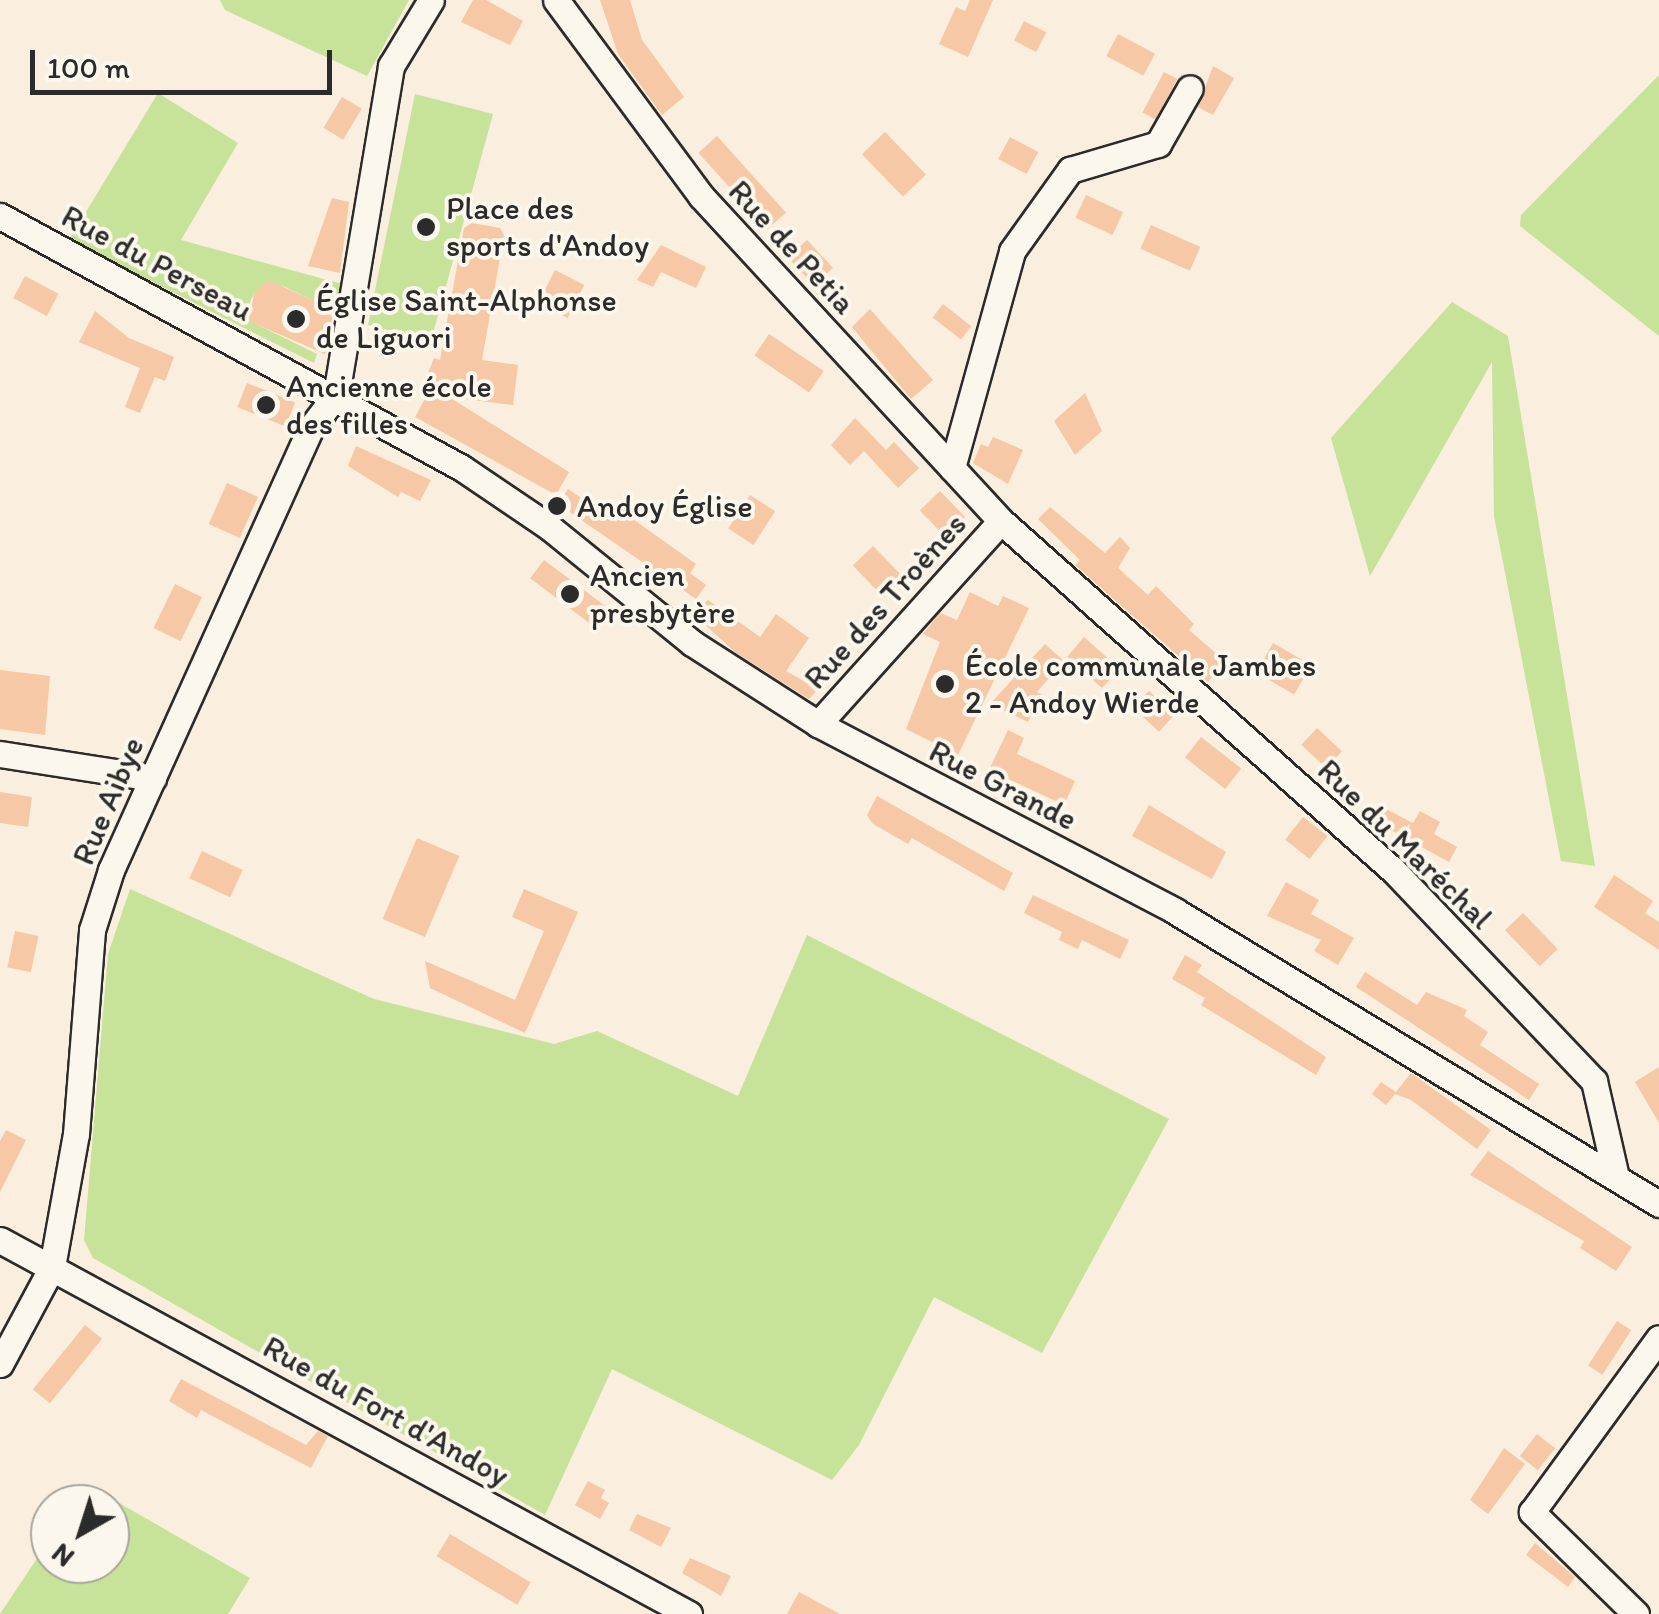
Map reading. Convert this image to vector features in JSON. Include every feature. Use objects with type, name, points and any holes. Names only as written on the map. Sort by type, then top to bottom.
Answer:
[{"type":"street","points":[[336,395],[391,66],[432,0]]},
{"type":"street","name":"Rue de Petia","points":[[556,0],[701,196],[1001,522]]},
{"type":"street","points":[[952,468],[1012,251],[1070,170],[1158,144],[1190,88]]},
{"type":"street","name":"Rue du Perseau","points":[[0,216],[336,395]]},
{"type":"street","name":"Rue Grande","points":[[336,395],[534,517],[692,643],[818,724],[1175,911],[1614,1173],[1659,1204]]},
{"type":"street","name":"Rue Aibye","points":[[0,1364],[52,1267],[76,1134],[92,930],[154,778],[310,428],[336,395]]},
{"type":"street","name":"Rue des Troènes","points":[[818,724],[1001,522]]},
{"type":"street","name":"Rue du Maréchal","points":[[1001,522],[1394,871],[1594,1081],[1614,1173]]},
{"type":"street","points":[[0,754],[154,778]]},
{"type":"street","name":"Rue du Fort d'Andoy","points":[[0,1240],[688,1614]]},
{"type":"street","points":[[1636,1614],[1532,1512],[1659,1338]]},
{"type":"green space","points":[[220,0],[409,0],[367,76],[225,10]]},
{"type":"green space","points":[[1659,75],[1659,336],[1520,226],[1521,215]]},
{"type":"green space","points":[[158,93],[238,143],[181,240],[346,285],[337,312],[283,286],[254,294],[250,302],[250,321],[317,354],[314,363],[69,240]]},
{"type":"green space","name":"Place des sports d'Andoy","points":[[415,94],[493,114],[431,341],[368,325]]},
{"type":"green space","points":[[1452,302],[1508,336],[1595,866],[1561,861],[1494,516],[1492,362],[1370,576],[1331,438]]},
{"type":"green space","points":[[130,889],[374,999],[554,1044],[597,1031],[738,1096],[807,935],[1169,1119],[1042,1353],[934,1297],[859,1445],[832,1480],[612,1369],[545,1515],[93,1258],[84,1240],[108,954]]},
{"type":"green space","points":[[130,1509],[250,1578],[228,1614],[0,1614],[30,1569],[30,1584],[130,1584]]},
{"type":"building","points":[[473,0],[486,0],[523,21],[510,45],[461,22]]},
{"type":"building","points":[[600,0],[630,0],[642,40],[684,97],[662,115],[618,54]]},
{"type":"building","points":[[970,0],[993,0],[968,57],[939,44],[956,7],[965,11]]},
{"type":"building","points":[[1024,21],[1046,32],[1036,52],[1014,41]]},
{"type":"building","points":[[1118,34],[1155,54],[1143,76],[1106,56]]},
{"type":"building","points":[[1213,66],[1234,78],[1213,115],[1198,107]]},
{"type":"building","points":[[1164,72],[1177,79],[1156,120],[1142,113]]},
{"type":"building","points":[[342,97],[362,109],[343,140],[323,128]]},
{"type":"building","points":[[885,132],[926,174],[903,197],[862,154]]},
{"type":"building","points":[[717,136],[786,213],[767,229],[698,153]]},
{"type":"building","points":[[1010,137],[1038,152],[1027,174],[998,159]]},
{"type":"building","points":[[1086,195],[1123,212],[1113,235],[1075,218]]},
{"type":"building","points":[[332,198],[349,202],[340,273],[308,266]]},
{"type":"building","points":[[472,223],[500,228],[504,235],[482,360],[518,365],[513,405],[449,397],[569,472],[556,495],[415,417],[434,382],[426,378],[434,358],[440,360],[464,228]]},
{"type":"building","points":[[1151,225],[1200,247],[1190,271],[1140,249]]},
{"type":"building","points":[[807,240],[833,268],[814,286],[788,258]]},
{"type":"building","points":[[661,245],[706,267],[696,288],[661,272],[653,287],[637,280]]},
{"type":"building","points":[[555,270],[584,285],[568,318],[538,303]]},
{"type":"building","points":[[25,276],[59,294],[47,316],[13,298]]},
{"type":"building","name":"Église Saint-Alphonse de Liguori","points":[[268,280],[334,310],[325,354],[249,321],[254,294]]},
{"type":"building","points":[[943,304],[971,326],[961,340],[933,317]]},
{"type":"building","points":[[870,309],[933,380],[911,399],[852,327]]},
{"type":"building","points":[[95,311],[129,338],[174,357],[165,381],[155,377],[140,413],[125,407],[140,368],[79,342]]},
{"type":"building","points":[[769,334],[824,371],[809,392],[754,356]]},
{"type":"building","name":"Ancienne école des filles","points":[[247,383],[295,402],[285,427],[237,407]]},
{"type":"building","points":[[1085,393],[1102,431],[1075,455],[1054,421]]},
{"type":"building","points":[[855,418],[886,450],[894,442],[919,468],[898,488],[864,451],[850,465],[831,445]]},
{"type":"building","points":[[993,437],[1023,450],[1008,484],[973,463],[981,444],[988,447]]},
{"type":"building","points":[[356,446],[431,480],[420,501],[401,492],[398,497],[348,466]]},
{"type":"building","points":[[227,483],[258,497],[240,538],[209,524]]},
{"type":"building","points":[[568,489],[616,522],[623,512],[696,564],[690,573],[706,585],[696,599],[558,504]]},
{"type":"building","points":[[940,491],[965,517],[945,536],[920,510]]},
{"type":"building","points":[[750,495],[775,511],[753,545],[728,529]]},
{"type":"building","points":[[1050,507],[1105,553],[1120,537],[1130,548],[1118,568],[1148,595],[1156,586],[1194,624],[1189,630],[1225,661],[1208,682],[1075,565],[1080,560],[1038,519]]},
{"type":"building","points":[[873,546],[904,578],[884,598],[853,565]]},
{"type":"building","name":"Ancien presbytère","points":[[544,560],[611,611],[597,629],[530,578]]},
{"type":"building","points":[[175,584],[202,597],[180,641],[154,628]]},
{"type":"building","points":[[970,592],[998,606],[1003,596],[1029,608],[958,755],[906,729],[940,642],[923,634],[940,613],[957,620]]},
{"type":"building","points":[[708,600],[760,637],[776,614],[809,638],[786,671],[818,689],[809,699],[735,652],[693,614]]},
{"type":"building","points":[[1084,637],[1113,663],[1115,674],[1102,688],[1067,657]]},
{"type":"building","points":[[1273,643],[1311,665],[1294,694],[1256,672]]},
{"type":"building","points":[[1045,644],[1064,661],[1037,692],[1042,695],[1028,722],[990,704]]},
{"type":"building","points":[[0,670],[50,676],[45,735],[0,729]]},
{"type":"building","points":[[1149,691],[1175,715],[1159,732],[1133,708]]},
{"type":"building","points":[[1317,728],[1342,751],[1326,768],[1301,745]]},
{"type":"building","points":[[1008,730],[1024,738],[1017,754],[1075,781],[1064,805],[989,770]]},
{"type":"building","points":[[1201,737],[1241,768],[1225,789],[1185,757]]},
{"type":"building","points":[[0,792],[32,797],[28,827],[0,823]]},
{"type":"building","points":[[877,796],[1013,873],[1004,891],[912,838],[908,844],[873,824],[867,815]]},
{"type":"building","points":[[1149,805],[1226,852],[1212,879],[1132,836]]},
{"type":"building","points":[[1384,808],[1413,823],[1420,811],[1440,822],[1434,834],[1457,847],[1449,862],[1376,822]]},
{"type":"building","points":[[1303,817],[1327,836],[1310,859],[1285,840]]},
{"type":"building","points":[[417,838],[459,856],[425,937],[383,919]]},
{"type":"building","points":[[202,851],[243,870],[230,897],[189,878]]},
{"type":"building","points":[[1614,875],[1653,901],[1645,913],[1659,922],[1659,950],[1594,907]]},
{"type":"building","points":[[1286,882],[1319,900],[1311,914],[1354,938],[1338,965],[1314,951],[1321,940],[1267,916]]},
{"type":"building","points":[[524,889],[578,912],[525,1033],[430,988],[425,961],[515,1000],[544,931],[512,917]]},
{"type":"building","points":[[1033,895],[1129,940],[1120,959],[1082,940],[1078,949],[1059,940],[1062,932],[1024,913]]},
{"type":"building","points":[[1523,913],[1558,949],[1540,966],[1505,930]]},
{"type":"building","points":[[15,931],[38,936],[31,972],[7,967]]},
{"type":"building","points":[[1185,955],[1202,965],[1197,972],[1326,1057],[1316,1075],[1201,1005],[1205,998],[1172,979]]},
{"type":"building","points":[[1365,972],[1417,1005],[1426,992],[1467,1010],[1464,1016],[1488,1032],[1480,1045],[1539,1084],[1529,1100],[1356,987]]},
{"type":"building","points":[[1659,1067],[1659,1123],[1635,1082]]},
{"type":"building","points":[[1411,1073],[1491,1130],[1477,1149],[1411,1100],[1395,1094],[1386,1105],[1372,1094],[1381,1082],[1396,1092]]},
{"type":"building","points":[[6,1130],[26,1140],[0,1192],[0,1141]]},
{"type":"building","points":[[1488,1151],[1632,1247],[1616,1271],[1580,1248],[1584,1241],[1470,1175]]},
{"type":"building","points":[[1617,1321],[1631,1330],[1602,1375],[1588,1365]]},
{"type":"building","points":[[85,1325],[102,1339],[50,1403],[33,1390]]},
{"type":"building","points":[[181,1379],[306,1445],[318,1431],[328,1436],[311,1468],[201,1410],[197,1418],[169,1401]]},
{"type":"building","points":[[1537,1434],[1555,1448],[1538,1470],[1520,1456]]},
{"type":"building","points":[[1504,1448],[1525,1464],[1488,1514],[1470,1500]]},
{"type":"building","points":[[588,1481],[605,1490],[601,1498],[609,1503],[600,1519],[575,1505]]},
{"type":"building","points":[[637,1514],[671,1528],[661,1547],[629,1530]]},
{"type":"building","points":[[450,1534],[531,1582],[517,1605],[437,1556]]},
{"type":"building","points":[[1535,1543],[1575,1577],[1568,1587],[1526,1555]]},
{"type":"building","points":[[690,1558],[731,1576],[721,1596],[682,1573]]},
{"type":"building","points":[[799,1592],[840,1614],[787,1614]]},
{"type":"place","name":"Place des sports d'Andoy","points":[[426,227]]},
{"type":"place","name":"Église Saint-Alphonse de Liguori","points":[[296,319]]},
{"type":"place","name":"Ancienne école des filles","points":[[266,405]]},
{"type":"place","name":"Andoy Église","points":[[557,506]]},
{"type":"place","name":"Ancien presbytère","points":[[570,594]]},
{"type":"place","name":"École communale Jambes 2 - Andoy Wierde","points":[[945,684]]}]
